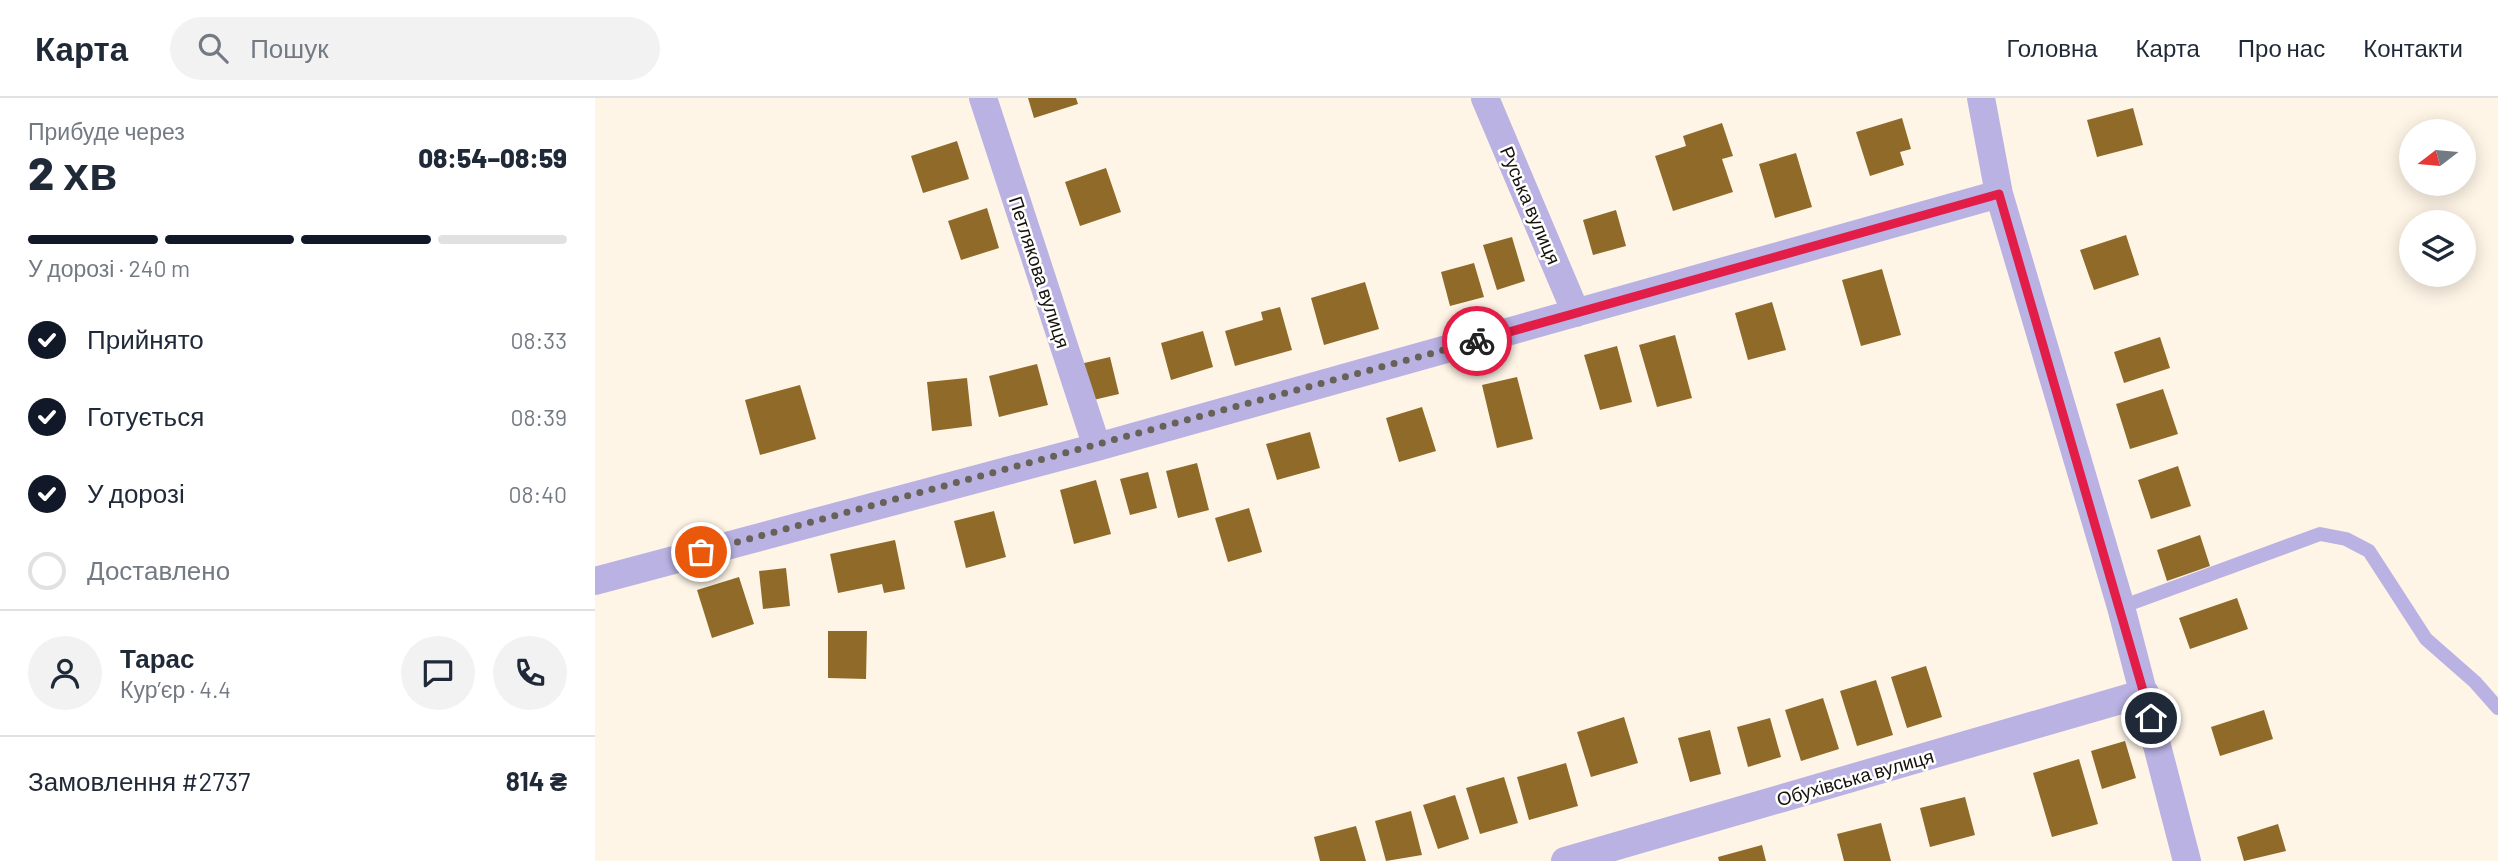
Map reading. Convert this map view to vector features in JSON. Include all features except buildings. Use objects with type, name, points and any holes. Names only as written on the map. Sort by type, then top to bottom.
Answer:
[{"type":"street","name":"Петлякова вулиця","points":[[983,98],[1097,447]]},
{"type":"street","name":"Руська вулиця","points":[[1485,98],[1576,313]]},
{"type":"street","points":[[1981,98],[1999,194],[2121,607],[2187,861]]},
{"type":"street","points":[[595,581],[1097,447],[1999,194]]},
{"type":"street","name":"Обухівська вулиця","points":[[1565,861],[2145,694]]},
{"type":"lane","points":[[2121,607],[2320,534],[2346,539],[2369,551],[2426,639],[2475,682],[2498,708]]},
{"type":"way so far","points":[[701,552],[1097,447],[1477,341]]},
{"type":"route","points":[[1477,341],[1999,194],[2121,607],[2151,718]]}]
